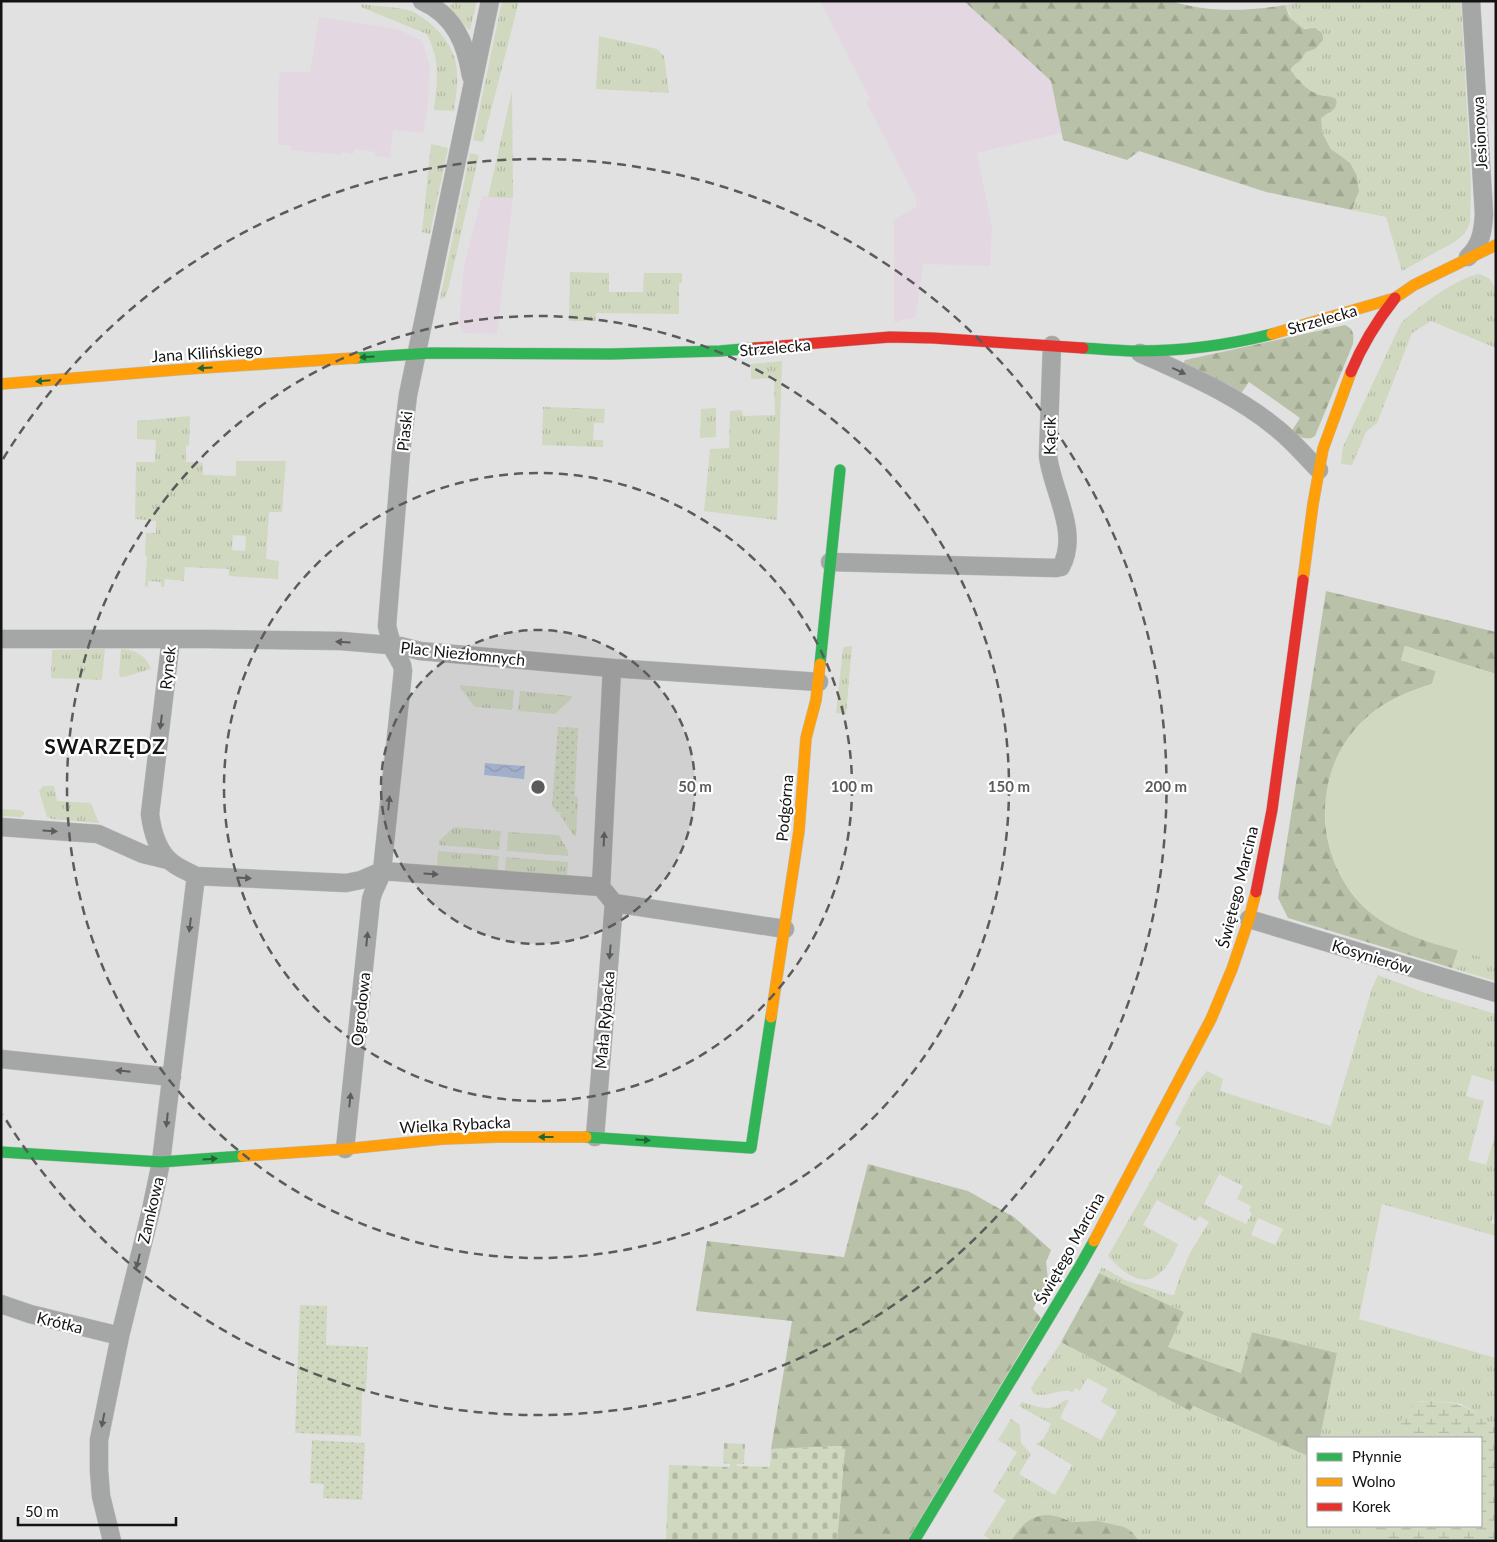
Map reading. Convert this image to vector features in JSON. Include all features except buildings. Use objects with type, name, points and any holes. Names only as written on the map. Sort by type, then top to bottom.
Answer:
[{"type":"street","points":[[422,1],[444,14],[456,30],[470,68],[472,88]]},
{"type":"street","name":"Piaski","points":[[392,646],[388,628],[389,597],[409,383],[490,1]]},
{"type":"street","name":"Jesionowa","points":[[1466,258],[1476,248],[1481,239],[1484,214],[1472,1]]},
{"type":"street","name":"Strzelecka","points":[[415,354],[449,352],[611,354],[720,351],[890,337],[924,337],[1135,351],[1175,350],[1238,342],[1395,298],[1414,285],[1496,244]]},
{"type":"street","name":"Świętego Marcina","points":[[914,1541],[1080,1266],[1211,1019],[1232,969],[1249,919],[1265,850],[1278,770],[1319,470],[1332,422],[1358,355],[1379,318],[1395,298]]},
{"type":"street","name":"Kącik","points":[[830,562],[1061,567],[1067,549],[1066,524],[1049,469],[1048,456],[1052,346]]},
{"type":"street","name":"Strzelecka","points":[[1135,351],[1208,384],[1254,412],[1287,438],[1319,470]]},
{"type":"street","name":"Jana Kilińskiego","points":[[1,384],[187,369],[415,354]]},
{"type":"street","name":"Podgórna","points":[[751,1148],[799,830],[806,738],[819,682],[840,470]]},
{"type":"street","name":"Rynek","points":[[1,639],[171,639],[150,814],[156,840],[168,860]]},
{"type":"street","points":[[171,639],[334,641],[392,646]]},
{"type":"street","name":"Plac Niezłomnych","points":[[392,646],[420,651],[612,668],[819,682]]},
{"type":"street","name":"Plac Niezłomnych","points":[[382,871],[403,671],[402,665],[392,646]]},
{"type":"street","points":[[612,668],[601,887],[614,903],[785,929]]},
{"type":"street","points":[[1,827],[98,834],[143,854],[168,860],[196,876],[346,883],[361,880],[382,871],[601,887]]},
{"type":"street","name":"Ogrodowa","points":[[345,1149],[371,900],[382,871]]},
{"type":"street","name":"Zamkowa","points":[[112,1541],[101,1496],[99,1446],[120,1336],[161,1162],[196,876]]},
{"type":"street","name":"Mała Rybacka","points":[[595,1137],[614,903]]},
{"type":"street","name":"Kosynierów","points":[[1249,919],[1496,993]]},
{"type":"street","points":[[1,1059],[172,1077]]},
{"type":"street","name":"Wielka Rybacka","points":[[1,1152],[161,1162],[345,1149],[470,1137],[595,1137],[751,1148]]},
{"type":"street","name":"Krótka","points":[[1,1304],[30,1314],[120,1336]]},
{"type":"shaded area","points":[[822,1],[964,1],[1051,81],[1062,133],[977,153],[992,226],[990,266],[923,264],[916,317],[894,322],[894,219],[917,207],[915,196],[866,102],[870,99],[821,3]]},
{"type":"shaded area","points":[[319,17],[397,29],[422,40],[430,67],[428,105],[423,133],[393,130],[390,158],[375,156],[375,152],[355,149],[353,154],[343,152],[342,155],[291,150],[291,145],[278,145],[280,72],[310,72]]},
{"type":"shaded area","points":[[482,196],[513,198],[497,334],[464,333],[459,324],[464,266]]},
{"type":"green space","points":[[457,1],[477,1],[470,30],[449,7],[450,4]]},
{"type":"green space","points":[[502,1],[519,1],[483,142],[473,140]]},
{"type":"green space","points":[[964,1],[1171,1],[1199,8],[1228,10],[1257,9],[1285,5],[1290,18],[1304,29],[1315,28],[1323,36],[1323,40],[1315,49],[1306,52],[1291,70],[1312,92],[1336,99],[1337,103],[1334,109],[1321,118],[1322,132],[1331,149],[1350,163],[1357,176],[1359,191],[1352,210],[1266,192],[1139,151],[1127,160],[1063,140],[1051,81]]},
{"type":"green space","points":[[1305,1],[1461,1],[1471,184],[1470,223],[1465,233],[1456,241],[1402,271],[1386,217],[1352,210],[1357,199],[1359,182],[1352,170],[1331,148],[1321,127],[1321,118],[1330,113],[1336,99],[1313,92],[1292,72],[1293,66],[1300,61],[1306,52],[1315,49],[1323,36],[1317,29],[1302,28],[1290,18],[1285,5]]},
{"type":"green space","points":[[361,4],[411,11],[426,20],[442,36],[454,56],[456,66],[457,87],[454,111],[434,110],[437,72],[434,54],[427,34],[361,7]]},
{"type":"green space","points":[[599,36],[657,49],[664,56],[669,93],[596,89]]},
{"type":"green space","points":[[512,91],[513,198],[488,197]]},
{"type":"green space","points":[[431,144],[448,148],[430,234],[422,232]]},
{"type":"green space","points":[[470,153],[479,155],[449,286],[445,298],[440,299]]},
{"type":"green space","points":[[570,272],[609,273],[609,292],[643,292],[644,273],[682,273],[682,283],[679,283],[679,314],[596,313],[596,321],[569,321]]},
{"type":"green space","points":[[1480,274],[1490,279],[1496,290],[1496,348],[1431,321],[1412,333],[1377,423],[1366,432],[1352,465],[1341,464],[1343,447],[1401,323],[1427,301],[1449,287],[1471,276]]},
{"type":"green space","points":[[1345,325],[1353,333],[1353,344],[1315,436],[1312,438],[1303,438],[1291,432],[1300,418],[1249,382],[1240,395],[1183,364],[1185,360]]},
{"type":"green space","points":[[782,361],[777,520],[704,511],[710,449],[729,448],[730,411],[742,410],[743,416],[775,415],[774,378],[751,379],[751,364]]},
{"type":"green space","points":[[543,407],[605,409],[604,423],[594,423],[593,440],[603,440],[603,447],[542,445]]},
{"type":"green space","points":[[716,408],[716,437],[700,438],[701,409]]},
{"type":"green space","points":[[190,416],[189,445],[186,446],[186,462],[203,463],[203,475],[236,476],[236,461],[286,461],[282,512],[269,512],[266,559],[279,561],[278,579],[229,576],[229,569],[185,567],[184,581],[165,579],[164,587],[161,587],[161,582],[148,581],[148,587],[145,586],[146,533],[156,533],[156,521],[135,519],[136,462],[155,462],[156,440],[137,439],[137,421]],"holes":[[[233,535],[246,536],[245,551],[232,550]]]},
{"type":"green space","points":[[1326,591],[1496,632],[1496,674],[1405,646],[1401,660],[1436,671],[1432,684],[1388,702],[1359,725],[1341,752],[1326,800],[1326,830],[1333,858],[1346,885],[1355,897],[1375,916],[1397,929],[1421,939],[1458,950],[1452,968],[1288,918],[1278,898]]},
{"type":"green space","points":[[852,646],[846,714],[836,713],[843,647]]},
{"type":"green space","points":[[1405,646],[1496,674],[1496,961],[1418,938],[1388,925],[1375,916],[1355,896],[1340,873],[1330,847],[1325,819],[1327,792],[1334,765],[1346,740],[1373,712],[1405,694],[1432,684],[1436,671],[1401,660]]},
{"type":"green space","points":[[105,649],[102,680],[51,678],[52,650]]},
{"type":"green space","points":[[121,649],[139,654],[146,660],[151,669],[120,677]]},
{"type":"green space","points":[[460,685],[514,690],[512,710],[475,707],[460,688]]},
{"type":"green space","points":[[520,691],[572,696],[555,714],[518,711]]},
{"type":"green space","points":[[558,727],[578,728],[574,813],[557,812],[552,806]]},
{"type":"green space","points":[[43,786],[54,786],[57,801],[90,803],[99,823],[47,817],[39,791]]},
{"type":"green space","points":[[575,796],[578,797],[576,836],[573,835],[559,813],[574,813]]},
{"type":"green space","points":[[1,809],[20,810],[24,812],[24,815],[20,817],[1,816]]},
{"type":"green space","points":[[454,827],[501,831],[499,850],[439,845],[439,841]]},
{"type":"green space","points":[[508,832],[559,835],[568,851],[568,856],[507,851]]},
{"type":"green space","points":[[438,851],[499,856],[497,872],[437,867]]},
{"type":"green space","points":[[506,857],[568,862],[567,878],[505,873]]},
{"type":"green space","points":[[1458,950],[1496,961],[1496,981],[1452,968]]},
{"type":"green space","points":[[1378,975],[1425,993],[1496,1014],[1496,1082],[1472,1075],[1466,1096],[1484,1101],[1468,1160],[1486,1165],[1496,1132],[1496,1206],[1491,1223],[1496,1225],[1496,1236],[1382,1204],[1359,1319],[1496,1358],[1496,1428],[1461,1404],[1422,1401],[1406,1411],[1401,1422],[1398,1437],[1320,1437],[1337,1353],[1252,1332],[1242,1373],[1168,1347],[1184,1312],[1099,1273],[1102,1267],[1127,1281],[1174,1295],[1190,1253],[1209,1222],[1199,1216],[1196,1221],[1157,1200],[1143,1225],[1178,1244],[1171,1259],[1156,1276],[1148,1279],[1139,1279],[1129,1275],[1108,1256],[1181,1128],[1175,1124],[1194,1087],[1207,1071],[1223,1079],[1220,1091],[1331,1126],[1372,988]],"holes":[[[1219,1174],[1243,1186],[1237,1199],[1251,1206],[1249,1211],[1252,1213],[1246,1224],[1204,1204]],[[1258,1218],[1283,1229],[1275,1245],[1251,1235]]]},
{"type":"green space","points":[[868,1164],[968,1191],[1014,1217],[1051,1250],[1046,1262],[1048,1280],[1033,1309],[1041,1318],[907,1541],[837,1541],[845,1446],[771,1449],[792,1321],[696,1311],[707,1241],[844,1257]]},
{"type":"green space","points":[[1099,1273],[1184,1312],[1168,1347],[1241,1373],[1252,1332],[1337,1353],[1320,1437],[1307,1437],[1307,1456],[1193,1406],[1190,1411],[1061,1342]]},
{"type":"green space","points":[[300,1305],[327,1306],[326,1345],[368,1347],[366,1391],[362,1391],[361,1436],[295,1433]]},
{"type":"green space","points":[[1061,1342],[1190,1410],[1192,1406],[1307,1456],[1307,1527],[1375,1527],[1373,1541],[1139,1541],[1131,1531],[1093,1521],[1072,1522],[1049,1515],[1038,1516],[1027,1521],[1011,1541],[992,1541],[984,1535],[1006,1500],[993,1492],[1017,1452],[998,1440],[1011,1419],[1020,1425],[1021,1443],[1031,1454],[1019,1474],[1055,1495],[1072,1465],[1037,1444],[1044,1438],[1051,1424],[1019,1406],[1022,1402],[1038,1407],[1050,1408],[1069,1400],[1060,1418],[1101,1440],[1117,1411],[1101,1402],[1108,1389],[1087,1378],[1080,1391],[1075,1388],[1073,1392],[1063,1391],[1038,1395],[1033,1393],[1031,1388]]},
{"type":"green space","points":[[1431,1401],[1459,1405],[1496,1428],[1496,1541],[1373,1541],[1375,1527],[1482,1527],[1482,1437],[1398,1437],[1405,1411],[1409,1407]]},
{"type":"green space","points":[[312,1440],[365,1443],[362,1500],[323,1498],[324,1484],[310,1483]]},
{"type":"green space","points":[[724,1443],[745,1444],[744,1464],[737,1464],[737,1466],[770,1467],[771,1449],[845,1446],[837,1541],[666,1541],[669,1465],[730,1467],[730,1464],[723,1463]]},
{"type":"green space","points":[[1042,1515],[1049,1515],[1072,1522],[1097,1521],[1124,1527],[1131,1531],[1139,1541],[1011,1541],[1031,1519]]},
{"type":"water","points":[[485,763],[525,766],[524,779],[484,775]]},
{"type":"traffic: fast","points":[[1083,348],[1130,351],[1188,349],[1272,334]]},
{"type":"traffic: fast","points":[[355,358],[431,353],[611,354],[720,351],[755,348]]},
{"type":"traffic: fast","points":[[820,664],[840,470]]},
{"type":"traffic: fast","points":[[586,1137],[751,1148],[771,1017]]},
{"type":"traffic: fast","points":[[1,1152],[161,1162],[243,1156]]},
{"type":"traffic: fast","points":[[914,1541],[1094,1241]]},
{"type":"traffic: slow","points":[[1272,334],[1395,298],[1414,285],[1496,245]]},
{"type":"traffic: slow","points":[[1,384],[355,358]]},
{"type":"traffic: slow","points":[[1303,580],[1313,504],[1323,449],[1351,372]]},
{"type":"traffic: slow","points":[[771,1017],[799,831],[806,738],[816,700],[820,664]]},
{"type":"traffic: slow","points":[[1094,1241],[1211,1019],[1232,969],[1256,892]]},
{"type":"traffic: slow","points":[[243,1156],[345,1149],[443,1139],[586,1137]]},
{"type":"traffic: jam","points":[[1351,372],[1370,334],[1395,298]]},
{"type":"traffic: jam","points":[[755,348],[890,337],[1083,348]]},
{"type":"traffic: jam","points":[[1256,892],[1272,810],[1303,580]]},
{"type":"district","name":"SWARZĘDZ","points":[[105,745]]}]
